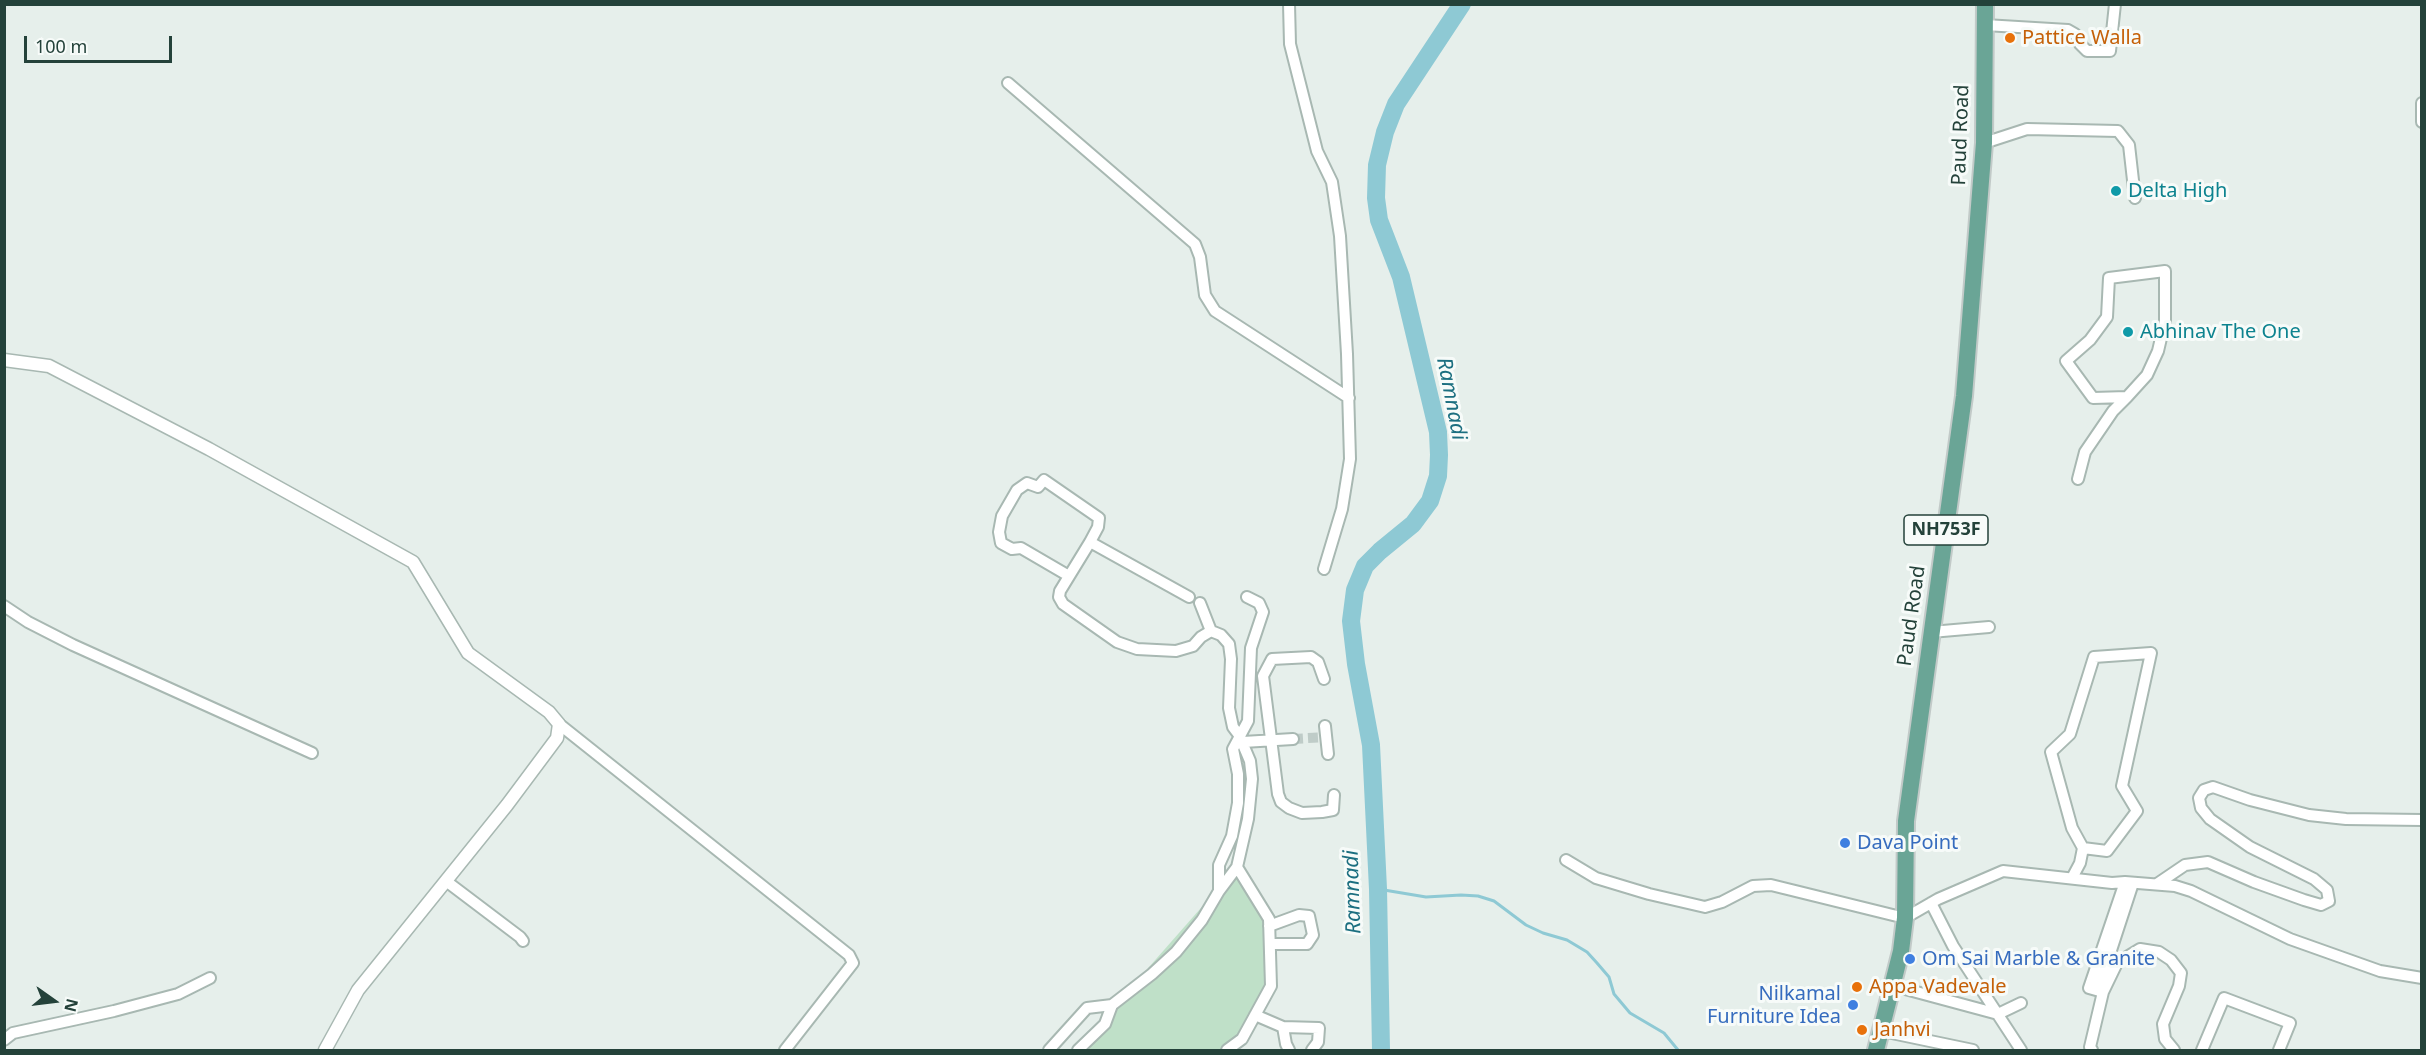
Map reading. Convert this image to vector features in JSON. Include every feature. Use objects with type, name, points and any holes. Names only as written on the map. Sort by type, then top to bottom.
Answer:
[{"type":"main road","name":"Paud Road","points":[[1876,1050],[1894,986],[1905,918],[1906,821],[1964,396],[1984,143],[1985,4]]},
{"type":"street","points":[[1289,4],[1290,44],[1317,151],[1332,182],[1340,236],[1350,459],[1342,509],[1324,569]]},
{"type":"street","points":[[1985,25],[2068,30],[2075,34],[2087,51],[2110,51],[2115,4]]},
{"type":"street","points":[[1008,83],[1195,244],[1200,257],[1205,295],[1215,311],[1348,398]]},
{"type":"street","points":[[2421,103],[2421,122]]},
{"type":"street","points":[[1984,143],[2027,129],[2118,130],[2129,145],[2135,198]]},
{"type":"street","points":[[2078,479],[2085,452],[2114,411],[2127,397],[2147,375],[2158,351],[2165,321],[2165,271],[2109,278],[2107,317],[2090,340],[2066,361],[2093,398],[2127,397]]},
{"type":"street","points":[[4,360],[49,366],[209,449],[413,562],[468,653],[549,712],[559,724],[849,955],[853,963],[784,1050]]},
{"type":"street","points":[[1069,576],[1021,548],[1012,549],[1001,543],[999,532],[1002,516],[1017,490],[1027,483],[1038,488],[1044,480],[1094,513],[1099,519],[1098,527],[1090,542],[1060,591],[1059,597],[1063,604],[1117,642],[1137,649],[1176,651],[1193,646],[1211,631]]},
{"type":"street","points":[[1090,542],[1189,597]]},
{"type":"street","points":[[1219,891],[1219,865],[1232,836],[1238,803],[1238,774],[1233,749],[1241,739],[1248,721],[1251,648],[1263,612],[1259,603],[1247,597]]},
{"type":"street","points":[[1200,603],[1209,620],[1211,631]]},
{"type":"street","points":[[4,606],[28,622],[73,645],[312,753]]},
{"type":"street","points":[[1931,632],[1989,627]]},
{"type":"street","points":[[1049,1050],[1087,1008],[1112,1005],[1176,952],[1202,920],[1237,867],[1248,819],[1252,778],[1250,760],[1233,727],[1229,708],[1231,659],[1229,644],[1221,635],[1211,631]]},
{"type":"street","points":[[2072,878],[2080,863],[2083,848],[2072,828],[2051,752],[2070,734],[2094,657],[2151,652],[2122,786],[2137,811],[2107,851],[2083,848]]},
{"type":"street","points":[[1324,679],[1318,662],[1311,657],[1272,659],[1263,676],[1278,794],[1281,802],[1302,813],[1322,812],[1333,810],[1334,795]]},
{"type":"street","points":[[325,1050],[358,990],[557,738],[559,724]]},
{"type":"street","points":[[1325,726],[1328,754]]},
{"type":"street","points":[[1241,739],[1293,739]]},
{"type":"street","points":[[2157,884],[2185,865],[2208,862],[2304,900],[2321,905],[2329,901],[2327,890],[2314,879],[2250,847],[2210,819],[2201,808],[2199,798],[2204,790],[2213,787],[2250,800],[2309,815],[2346,819],[2421,820]]},
{"type":"street","points":[[1566,860],[1596,878],[1649,894],[1705,907],[1722,902],[1753,886],[1771,885],[1905,918],[1931,903],[2003,871],[2112,883],[2157,884],[2191,891],[2290,939],[2380,970],[2421,978]]},
{"type":"street","points":[[1227,1050],[1242,1039],[1271,986],[1269,919],[1237,867]]},
{"type":"street","points":[[446,881],[520,937],[522,941]]},
{"type":"street","points":[[2092,1050],[2090,1047],[2096,990],[2129,882]]},
{"type":"street","points":[[1931,903],[1953,946],[2021,1050]]},
{"type":"street","points":[[1269,926],[1299,915],[1309,916],[1313,935],[1307,944],[1270,944]]},
{"type":"street","points":[[2096,990],[2117,963],[2140,949],[2159,952],[2171,960],[2181,973],[2179,986],[2163,1024],[2165,1039],[2174,1050]]},
{"type":"street","points":[[4,1040],[13,1033],[114,1011],[178,994],[210,978]]},
{"type":"street","points":[[1894,986],[1998,1014],[2021,1003]]},
{"type":"street","points":[[2202,1050],[2224,998],[2290,1023],[2279,1050]]},
{"type":"street","points":[[1078,1050],[1105,1024],[1112,1005]]},
{"type":"street","points":[[1255,1015],[1282,1027],[1318,1028],[1318,1042],[1312,1050]]},
{"type":"street","points":[[1282,1027],[1286,1044],[1290,1050]]},
{"type":"street","points":[[1882,1031],[1973,1050]]},
{"type":"green space","points":[[1237,867],[1269,919],[1271,986],[1242,1039],[1227,1050],[1076,1050]]},
{"type":"waterway","name":"Ramnadi","points":[[1381,1050],[1378,889],[1371,745],[1356,664],[1351,621],[1355,590],[1365,566],[1413,524],[1430,501],[1438,476],[1439,455],[1438,432],[1401,277],[1379,220],[1376,198],[1377,165],[1385,132],[1396,104],[1462,4]]},
{"type":"waterway","points":[[1378,889],[1426,897],[1478,896],[1494,901],[1526,925],[1567,940],[1587,952],[1597,963],[1609,977],[1614,994],[1630,1013],[1664,1033],[1678,1050]]},
{"type":"tunnel","points":[[1293,739],[1326,737]]},
{"type":"place","name":"Pattice Walla","points":[[2010,38]]},
{"type":"place","name":"Delta High","points":[[2116,191]]},
{"type":"place","name":"Abhinav The One","points":[[2128,332]]},
{"type":"place","name":"Dava Point","points":[[1845,843]]},
{"type":"place","name":"Om Sai Marble & Granite","points":[[1910,959]]},
{"type":"place","name":"Appa Vadevale","points":[[1857,987]]},
{"type":"place","name":"Nilkamal Furniture Idea","points":[[1853,1005]]},
{"type":"place","name":"Janhvi","points":[[1862,1030]]}]
